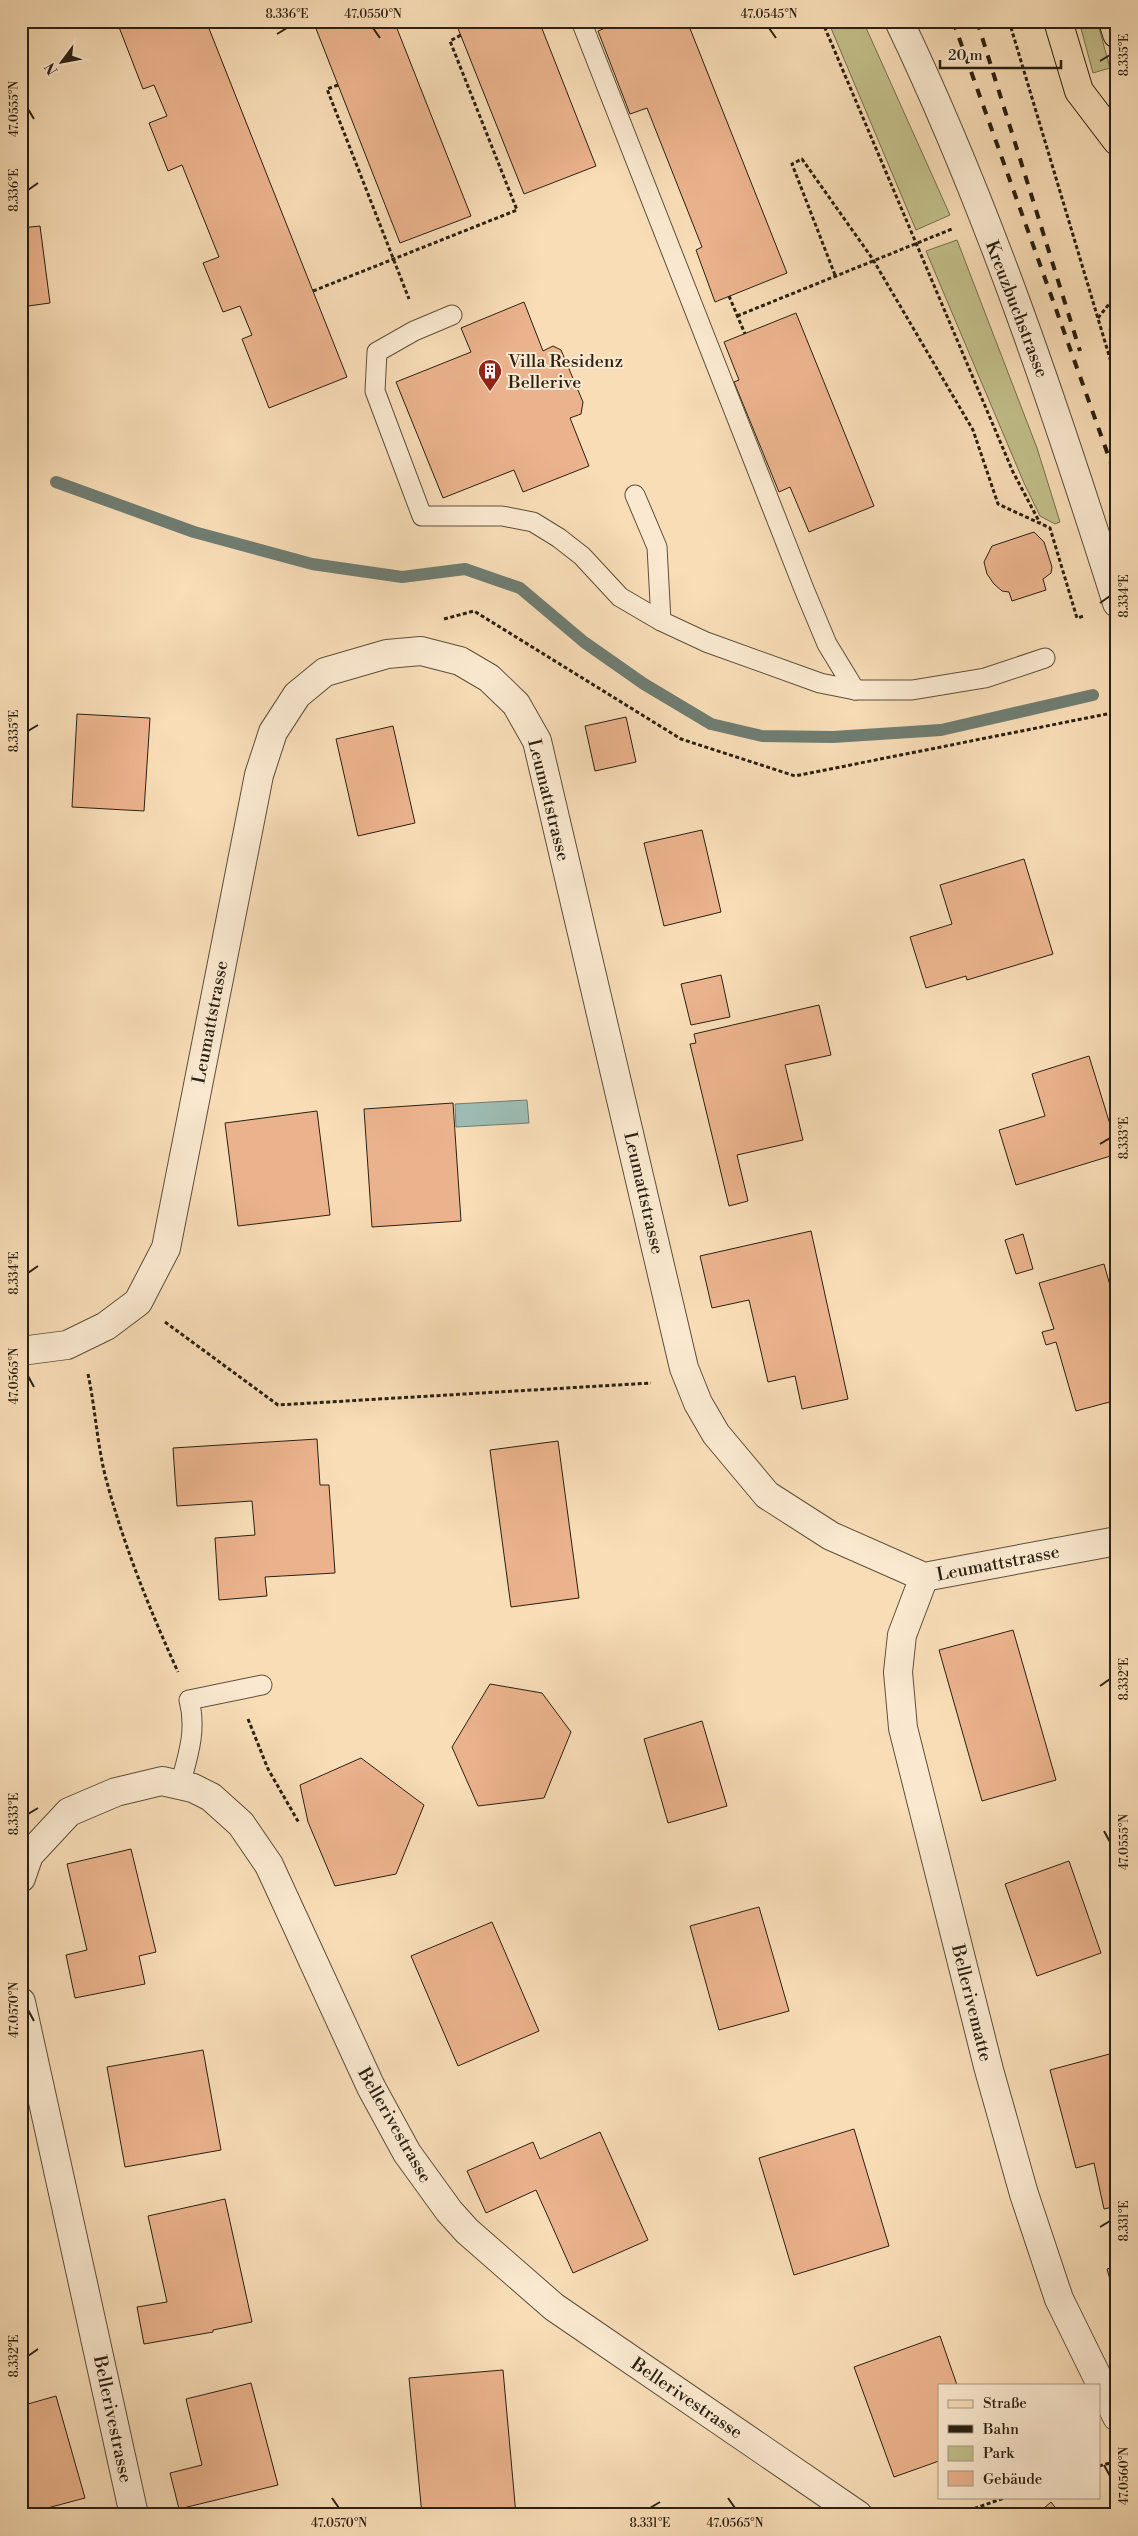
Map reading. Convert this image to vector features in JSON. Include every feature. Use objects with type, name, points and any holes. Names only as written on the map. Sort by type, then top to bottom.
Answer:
[{"type":"main road","points":[[1058,21],[1079,91],[1117,141]]},
{"type":"main road","points":[[1114,21],[1117,34]]},
{"type":"street","name":"Kreuzbuchstrasse","points":[[898,21],[979,209],[1046,386],[1117,604]]},
{"type":"street","name":"Leumattstrasse","points":[[21,1351],[68,1345],[106,1326],[138,1302],[166,1248],[259,775],[273,732],[297,695],[325,672],[387,654],[421,651],[460,661],[489,678],[516,704],[537,741],[681,1358],[698,1404],[716,1434],[767,1495],[831,1536],[924,1577],[1117,1541]]},
{"type":"street","name":"Bellerivematte","points":[[924,1577],[902,1635],[898,1672],[903,1728],[989,2070],[1024,2194],[1059,2299],[1117,2417]]},
{"type":"street","name":"Bellerivestrasse","points":[[21,1878],[29,1855],[69,1812],[116,1792],[162,1781],[193,1788],[210,1797],[235,1819],[269,1866],[371,2087],[407,2153],[448,2211],[467,2231],[554,2307],[857,2514]]},
{"type":"street","name":"Bellerivestrasse","points":[[21,2002],[134,2515]]},
{"type":"lane","points":[[581,21],[826,644],[855,690]]},
{"type":"lane","points":[[452,315],[414,331],[377,352],[375,391],[422,516],[502,516],[533,522],[559,538],[582,556],[620,597],[661,622],[706,642],[820,683],[855,690],[912,690],[985,678],[1045,658]]},
{"type":"lane","points":[[635,495],[657,547],[661,622]]},
{"type":"lane","points":[[180,1785],[193,1740],[193,1715],[189,1700],[262,1685]]},
{"type":"path","points":[[822,21],[1013,472],[1040,524]]},
{"type":"path","points":[[1009,21],[1117,382]]},
{"type":"path","points":[[313,291],[517,210],[450,41],[461,35]]},
{"type":"path","points":[[338,85],[327,89],[408,297]]},
{"type":"path","points":[[835,275],[792,164],[802,159],[874,261],[973,430],[998,504],[1050,528],[1077,618],[1086,616]]},
{"type":"path","points":[[737,316],[940,234]]},
{"type":"path","points":[[1098,318],[1117,294]]},
{"type":"path","points":[[729,296],[744,334]]},
{"type":"path","points":[[437,621],[474,611],[681,739],[795,776],[1117,712]]},
{"type":"path","points":[[160,1318],[278,1405],[660,1382]]},
{"type":"path","points":[[87,1367],[105,1474],[124,1540],[149,1608],[189,1700]]},
{"type":"path","points":[[236,1690],[268,1769],[299,1823]]},
{"type":"path","points":[[1100,2466],[1117,2461]]},
{"type":"path","points":[[956,2515],[1004,2498]]},
{"type":"green space","points":[[828,21],[863,21],[950,215],[916,230]]},
{"type":"green space","points":[[1079,21],[1097,21],[1110,68],[1093,73]]},
{"type":"green space","points":[[957,240],[1037,448],[1060,522],[1055,524],[1040,516],[1024,483],[926,251]]},
{"type":"green space","points":[[1117,320],[1117,355],[1109,329]]},
{"type":"water","points":[[527,1100],[529,1123],[456,1127],[455,1104]]},
{"type":"building","points":[[206,21],[347,377],[269,408],[242,339],[252,335],[240,306],[223,312],[203,263],[219,257],[182,165],[168,171],[149,123],[167,116],[154,85],[143,89],[117,22]]},
{"type":"building","points":[[313,21],[394,21],[471,216],[400,243]]},
{"type":"building","points":[[455,21],[539,21],[596,166],[524,194]]},
{"type":"building","points":[[611,21],[687,21],[787,273],[715,302],[696,250],[702,247],[647,108],[630,114],[598,31],[612,25]]},
{"type":"building","points":[[40,226],[50,303],[21,307],[21,228]]},
{"type":"building","name":"Villa Residenz Bellerive","points":[[524,302],[543,351],[553,346],[561,350],[583,402],[581,414],[570,418],[589,466],[523,492],[514,470],[443,498],[396,382],[471,352],[461,328]]},
{"type":"building","points":[[796,313],[874,506],[809,532],[790,487],[779,492],[734,382],[739,380],[724,342]]},
{"type":"building","points":[[1034,532],[1044,542],[1052,567],[1051,573],[1043,579],[1046,590],[1012,601],[1009,592],[1002,591],[994,584],[987,574],[984,562],[992,546]]},
{"type":"building","points":[[77,714],[150,718],[144,811],[72,807]]},
{"type":"building","points":[[626,717],[636,762],[595,771],[585,726]]},
{"type":"building","points":[[393,726],[415,823],[358,836],[336,739]]},
{"type":"building","points":[[702,830],[721,912],[664,926],[644,843]]},
{"type":"building","points":[[1024,859],[1053,954],[967,980],[966,976],[926,988],[910,937],[952,924],[940,885]]},
{"type":"building","points":[[721,975],[730,1017],[691,1025],[681,984]]},
{"type":"building","points":[[819,1005],[831,1055],[785,1065],[803,1140],[737,1155],[748,1201],[729,1206],[690,1044],[696,1043],[694,1034]]},
{"type":"building","points":[[1089,1056],[1117,1147],[1117,1154],[1016,1185],[999,1130],[1045,1116],[1032,1074]]},
{"type":"building","points":[[453,1103],[461,1221],[372,1227],[364,1109]]},
{"type":"building","points":[[317,1111],[330,1215],[238,1226],[225,1123]]},
{"type":"building","points":[[811,1231],[848,1399],[802,1409],[795,1376],[768,1382],[749,1300],[712,1308],[700,1256]]},
{"type":"building","points":[[1023,1234],[1033,1269],[1016,1274],[1005,1240]]},
{"type":"building","points":[[1104,1264],[1117,1310],[1117,1400],[1076,1411],[1056,1342],[1046,1345],[1042,1332],[1054,1329],[1039,1283]]},
{"type":"building","points":[[317,1439],[320,1485],[329,1485],[335,1573],[265,1577],[267,1596],[219,1600],[215,1538],[255,1535],[252,1501],[177,1506],[173,1448]]},
{"type":"building","points":[[558,1441],[579,1598],[511,1607],[490,1450]]},
{"type":"building","points":[[1013,1630],[1056,1780],[982,1801],[939,1650]]},
{"type":"building","points":[[490,1684],[542,1693],[571,1732],[544,1798],[478,1806],[452,1747]]},
{"type":"building","points":[[702,1721],[727,1806],[668,1823],[644,1739]]},
{"type":"building","points":[[361,1758],[424,1805],[396,1874],[335,1886],[308,1822],[300,1785]]},
{"type":"building","points":[[131,1849],[156,1952],[139,1956],[145,1984],[75,1998],[66,1955],[87,1950],[67,1864]]},
{"type":"building","points":[[1069,1861],[1101,1953],[1037,1976],[1005,1884]]},
{"type":"building","points":[[759,1907],[789,2011],[719,2030],[690,1926]]},
{"type":"building","points":[[492,1922],[539,2031],[458,2066],[411,1956]]},
{"type":"building","points":[[203,2050],[221,2150],[125,2167],[107,2067]]},
{"type":"building","points":[[1117,2052],[1117,2206],[1104,2209],[1094,2163],[1076,2168],[1050,2070]]},
{"type":"building","points":[[854,2129],[889,2246],[794,2275],[759,2158]]},
{"type":"building","points":[[600,2132],[648,2240],[573,2273],[536,2190],[486,2213],[467,2171],[533,2142],[540,2159]]},
{"type":"building","points":[[225,2199],[252,2322],[213,2330],[213,2332],[144,2344],[137,2307],[167,2302],[148,2216]]},
{"type":"building","points":[[1117,2266],[1117,2304],[1107,2269]]},
{"type":"building","points":[[940,2336],[957,2384],[938,2384],[938,2461],[894,2477],[854,2367]]},
{"type":"building","points":[[503,2370],[516,2515],[422,2515],[409,2378]]},
{"type":"building","points":[[251,2383],[278,2485],[179,2509],[170,2473],[202,2465],[186,2399]]},
{"type":"building","points":[[56,2396],[85,2498],[21,2515],[21,2406]]},
{"type":"building","points":[[1051,2502],[1061,2515],[1036,2515]]},
{"type":"waterway","points":[[56,482],[194,532],[312,564],[402,577],[465,569],[520,588],[584,642],[644,684],[711,724],[762,736],[833,737],[941,730],[1093,695]]},
{"type":"railway","points":[[953,21],[1117,480]]},
{"type":"railway","points":[[977,21],[1080,351]]},
{"type":"place","name":"Villa Residenz Bellerive","points":[[490,392]]}]
